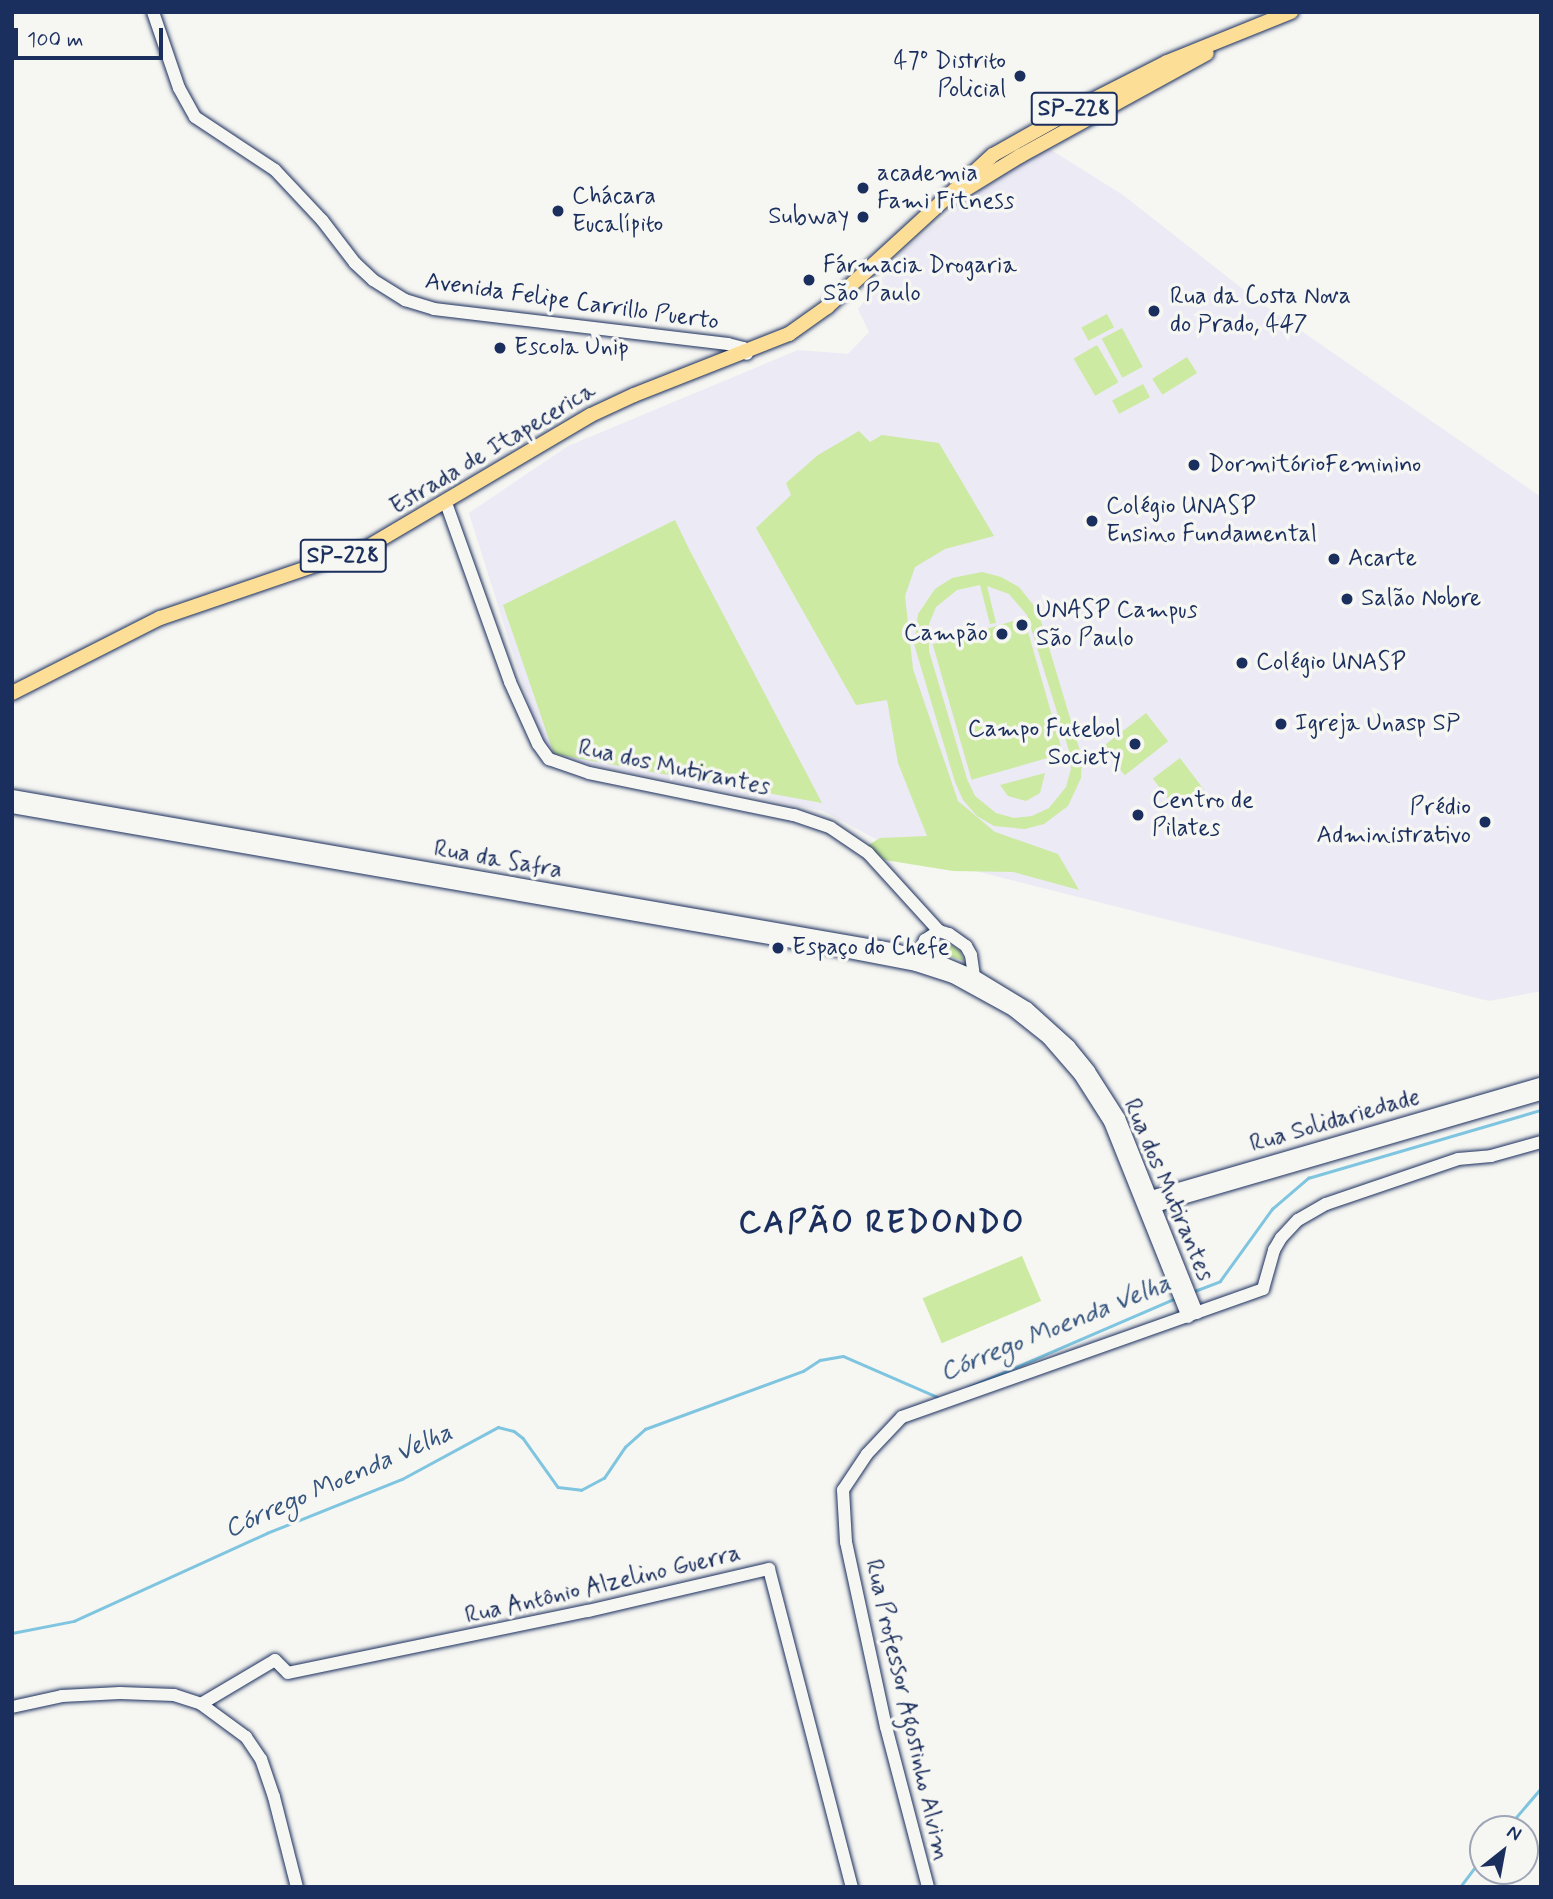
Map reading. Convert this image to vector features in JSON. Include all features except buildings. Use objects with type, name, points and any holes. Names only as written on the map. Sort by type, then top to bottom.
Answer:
[{"type":"main road","name":"Estrada de Itapecerica","points":[[12,693],[160,618],[366,548],[446,503],[517,456],[591,415],[634,395],[747,354],[804,326],[928,212],[1020,156],[1169,76],[1238,34],[1291,12]]},
{"type":"main road","points":[[835,317],[839,296]]},
{"type":"street","name":"Avenida Felipe Carrillo Puerto","points":[[153,12],[179,88],[195,117],[275,170],[322,220],[367,275],[405,300],[418,306],[461,313],[728,344],[742,347],[747,354]]},
{"type":"street","name":"Rua dos Mutirantes","points":[[446,503],[510,682],[538,744],[550,759],[589,773],[794,816],[831,828],[868,853],[939,931],[949,934],[966,946],[971,955],[974,976],[1027,1007],[1069,1046],[1089,1071],[1119,1118],[1148,1203],[1191,1312]]},
{"type":"street","name":"Rua da Safra","points":[[12,796],[917,960],[974,976]]},
{"type":"street","name":"Rua da Safra","points":[[12,807],[917,960]]},
{"type":"street","points":[[917,960],[925,940],[939,931]]},
{"type":"street","name":"Rua dos Mutirantes","points":[[917,960],[1013,1010],[1048,1038],[1080,1075],[1110,1122],[1148,1203]]},
{"type":"street","name":"Rua Solidariedade","points":[[1148,1203],[1541,1084]]},
{"type":"street","name":"Rua Solidariedade","points":[[1148,1203],[1541,1094]]},
{"type":"street","name":"Rua Professor Agostinho Alvim","points":[[928,1887],[886,1727],[846,1542],[842,1506],[844,1485],[867,1454],[902,1417],[1191,1312],[1263,1289],[1274,1250],[1282,1238],[1311,1211],[1437,1165],[1491,1156],[1541,1142]]},
{"type":"street","name":"Rua Antônio Alzelino Guerra","points":[[201,1703],[275,1661],[288,1673],[588,1611],[769,1569],[852,1887]]},
{"type":"street","points":[[12,1707],[62,1696],[120,1692],[174,1695],[201,1703],[246,1737],[261,1759],[298,1887]]},
{"type":"shaded area","name":"UNASP Campus São Paulo","points":[[1048,148],[1123,195],[1258,301],[1541,497],[1541,991],[1489,1001],[900,852],[823,811],[555,758],[539,737],[469,513],[568,446],[798,350],[848,354],[869,332],[858,309],[905,249],[1004,170]]},
{"type":"green space","points":[[1107,314],[1114,327],[1088,341],[1081,328]]},
{"type":"green space","points":[[1122,328],[1143,367],[1122,378],[1102,339]]},
{"type":"green space","points":[[1097,345],[1118,382],[1095,396],[1074,359]]},
{"type":"green space","points":[[1187,357],[1197,373],[1162,395],[1152,379]]},
{"type":"green space","points":[[1143,384],[1150,397],[1119,414],[1112,400]]},
{"type":"green space","points":[[859,431],[870,442],[882,435],[939,443],[994,536],[945,549],[915,567],[905,596],[913,669],[958,801],[995,832],[1058,854],[1079,890],[1013,872],[953,871],[885,860],[867,846],[880,838],[927,836],[898,763],[887,700],[856,705],[756,528],[791,495],[786,483],[818,455]]},
{"type":"green space","points":[[675,520],[822,803],[554,754],[503,605]]},
{"type":"green space","points":[[982,572],[1001,577],[1019,587],[1038,611],[1082,758],[1081,778],[1068,806],[1044,824],[1025,829],[994,826],[977,816],[963,800],[955,782],[914,644],[918,614],[935,589],[952,578]],"holes":[[[980,585],[990,624],[996,623],[987,586],[1009,594],[1027,615],[1069,751],[1071,769],[1066,787],[1049,808],[1032,816],[1014,818],[996,813],[975,796],[967,779],[929,651],[929,624],[936,607],[957,590]]]},
{"type":"green space","points":[[1024,618],[1063,754],[972,780],[933,644]]},
{"type":"green space","name":"Campo Futebol Society","points":[[1146,713],[1168,741],[1125,775],[1103,747]]},
{"type":"green space","points":[[1180,758],[1204,790],[1177,810],[1153,778]]},
{"type":"green space","points":[[1045,773],[1040,793],[1026,801],[1008,796],[1000,785]]},
{"type":"green space","points":[[946,941],[960,951],[964,961],[943,954]]},
{"type":"green space","points":[[1022,1256],[1041,1301],[942,1343],[923,1298]]},
{"type":"waterway","name":"Córrego Moenda Velha","points":[[1192,1292],[1220,1281],[1272,1209],[1308,1178],[1541,1110]]},
{"type":"waterway","name":"Córrego Moenda Velha","points":[[967,1388],[1176,1298]]},
{"type":"waterway","name":"Córrego Moenda Velha","points":[[12,1633],[74,1621],[267,1533],[402,1479],[498,1427],[514,1431],[523,1438],[558,1487],[581,1490],[604,1478],[625,1447],[645,1429],[803,1371],[820,1360],[843,1356],[942,1399]]},
{"type":"waterway","points":[[1518,1815],[1541,1788]]},
{"type":"waterway","points":[[1460,1887],[1469,1875]]},
{"type":"place","name":"47º Distrito Policial","points":[[1020,76]]},
{"type":"place","name":"academia Fami Fitness","points":[[863,188]]},
{"type":"place","name":"Chácara Eucalípito","points":[[558,211]]},
{"type":"place","name":"Subway","points":[[863,217]]},
{"type":"place","name":"Fármacia Drogaria São Paulo","points":[[809,280]]},
{"type":"place","name":"Rua da Costa Nova do Prado, 447","points":[[1154,311]]},
{"type":"place","name":"Escola Unip","points":[[500,348]]},
{"type":"place","name":"DormitórioFeminino","points":[[1194,465]]},
{"type":"place","name":"Colégio UNASP Ensino Fundamental","points":[[1092,521]]},
{"type":"place","name":"Acarte","points":[[1334,559]]},
{"type":"place","name":"Salão Nobre","points":[[1347,599]]},
{"type":"place","name":"UNASP Campus São Paulo","points":[[1022,625]]},
{"type":"place","name":"Campão","points":[[1002,634]]},
{"type":"place","name":"Colégio UNASP","points":[[1242,663]]},
{"type":"place","name":"Igreja Unasp SP","points":[[1281,724]]},
{"type":"place","name":"Campo Futebol Society","points":[[1135,744]]},
{"type":"place","name":"Centro de Pilates","points":[[1138,815]]},
{"type":"place","name":"Prédio Administrativo","points":[[1485,822]]},
{"type":"place","name":"Espaço do Chefe","points":[[778,948]]},
{"type":"district","name":"CAPÃO REDONDO","points":[[882,1223]]}]
